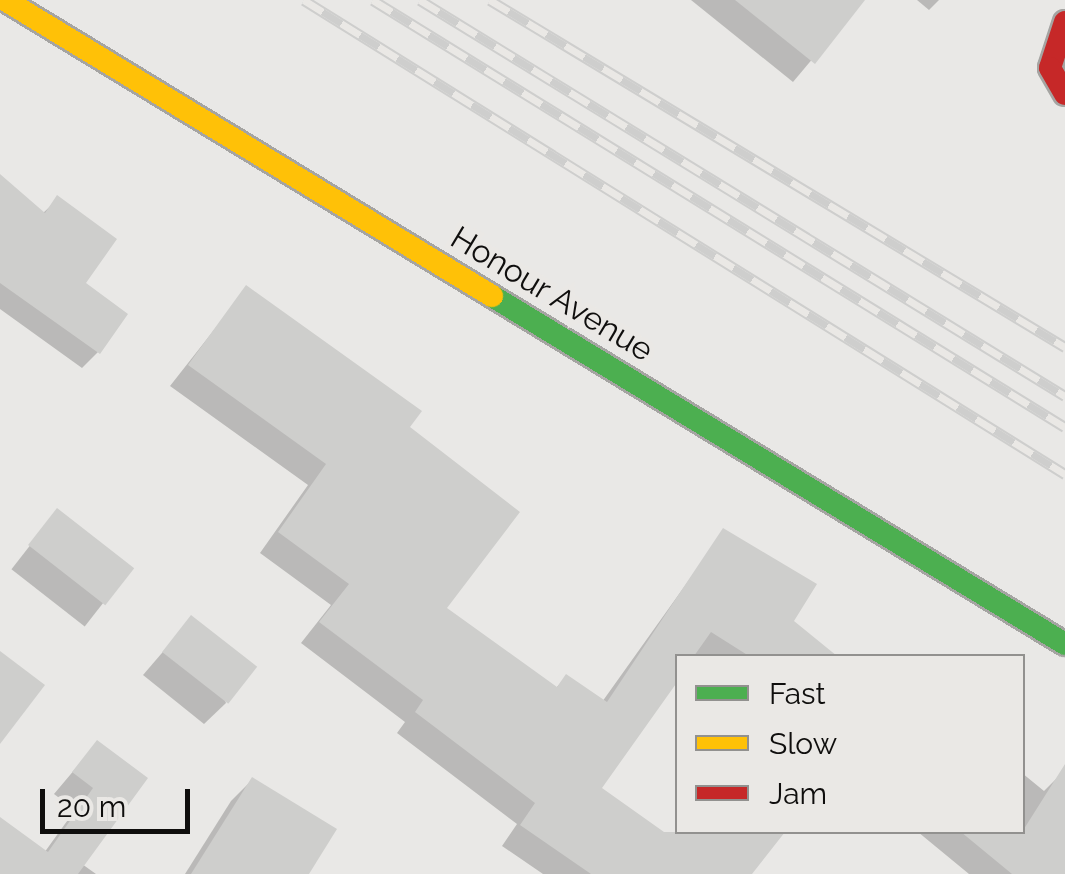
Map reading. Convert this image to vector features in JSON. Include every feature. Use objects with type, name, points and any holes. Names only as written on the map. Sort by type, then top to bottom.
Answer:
[{"type":"main road","name":"Honour Avenue","points":[[5,0],[1065,644]]},
{"type":"main road","points":[[1065,22],[1050,68],[1065,94]]},
{"type":"building","points":[[735,0],[865,0],[815,64]]},
{"type":"building","points":[[0,174],[45,213],[57,195],[117,239],[86,283],[128,314],[100,354],[0,283]]},
{"type":"building","points":[[246,285],[422,411],[410,427],[520,512],[447,608],[557,687],[566,674],[607,702],[723,528],[817,584],[794,621],[835,654],[746,654],[711,632],[695,654],[675,654],[675,685],[602,788],[664,832],[783,834],[752,874],[591,874],[520,825],[535,803],[415,712],[423,700],[319,622],[349,584],[278,532],[326,464],[188,365]]},
{"type":"building","points":[[57,508],[134,568],[105,605],[28,545]]},
{"type":"building","points":[[191,615],[257,667],[228,704],[162,652]]},
{"type":"building","points":[[0,651],[45,685],[0,744]]},
{"type":"building","points":[[97,740],[148,778],[78,874],[0,874],[0,817],[48,852],[93,788],[72,772]]},
{"type":"building","points":[[1065,764],[1065,874],[1012,874],[963,834],[1025,834],[1025,827]]},
{"type":"building","points":[[252,777],[337,829],[309,874],[191,874]]},
{"type":"railway","points":[[304,0],[1065,474]]},
{"type":"railway","points":[[373,0],[1065,427]]},
{"type":"railway","points":[[420,0],[1065,396]]},
{"type":"railway","points":[[490,0],[1065,347]]},
{"type":"traffic: fast","points":[[492,296],[1065,644]]},
{"type":"traffic: slow","points":[[5,0],[492,296]]},
{"type":"traffic: jam","points":[[1065,22],[1050,68],[1065,94]]}]
